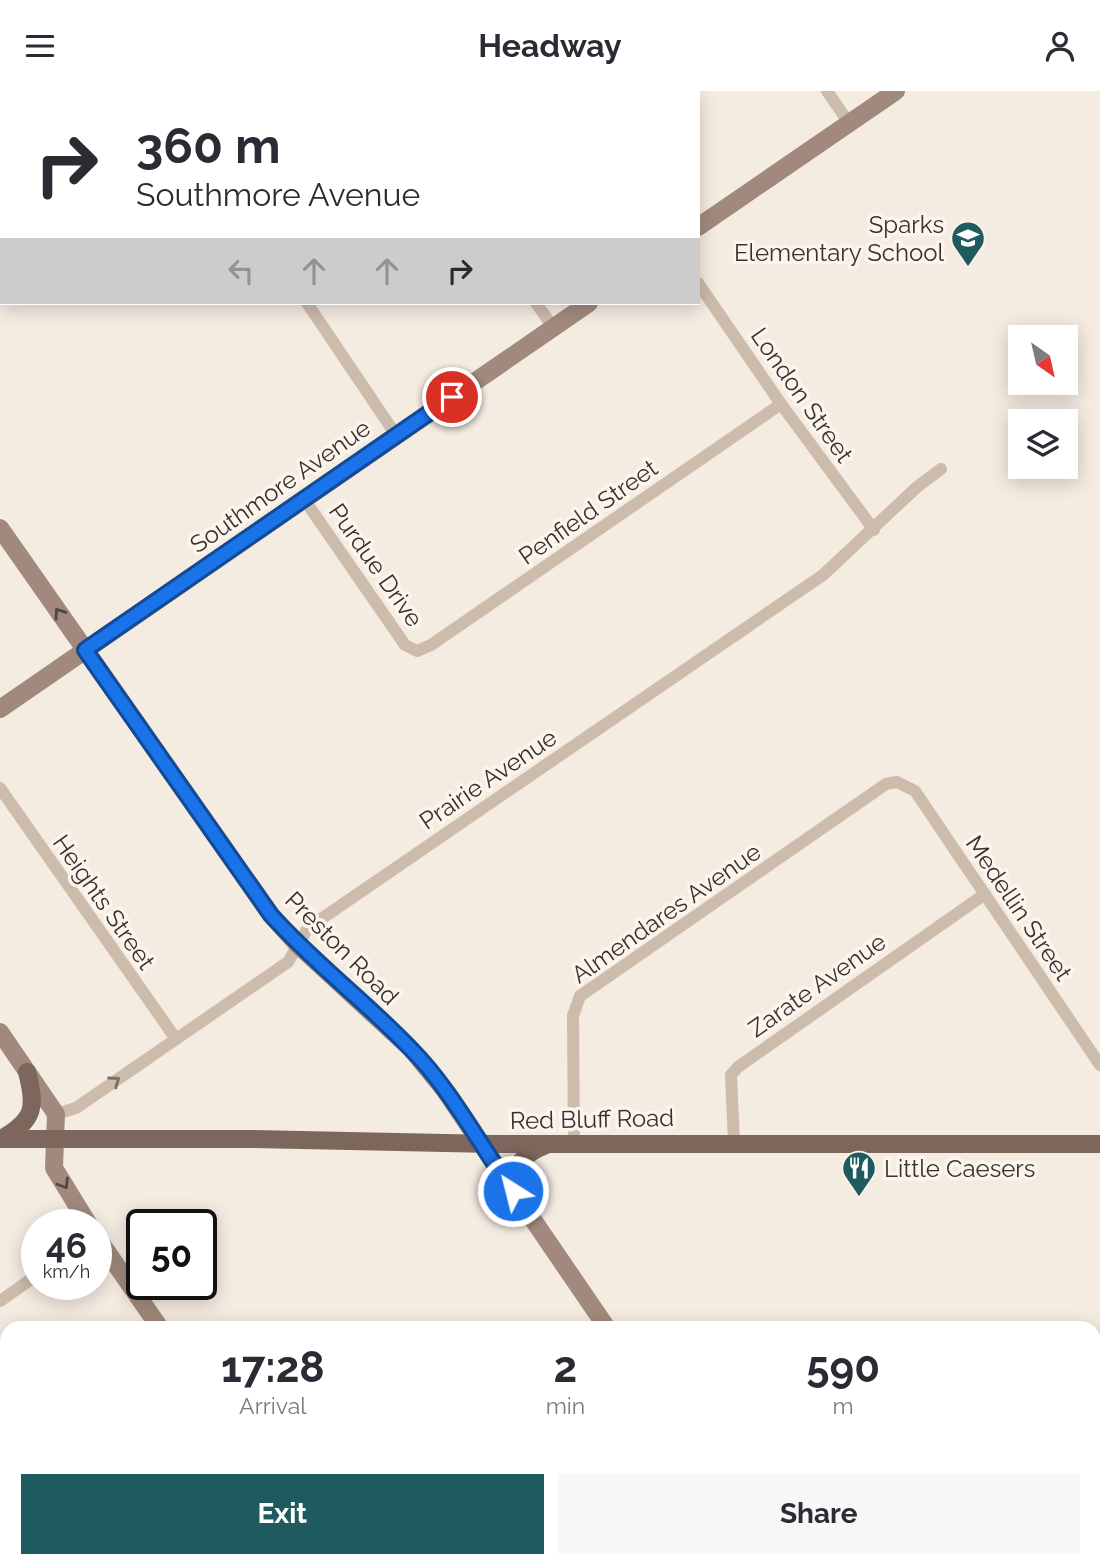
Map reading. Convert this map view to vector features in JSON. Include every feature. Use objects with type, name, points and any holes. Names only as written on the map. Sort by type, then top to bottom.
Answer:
[{"type":"main road","points":[[700,226],[896,91]]},
{"type":"main road","name":"Southmore Avenue","points":[[0,709],[586,305]]},
{"type":"main road","name":"Preston Road","points":[[0,528],[271,915],[298,945],[411,1048],[443,1088],[602,1321]]},
{"type":"main road","points":[[0,1032],[56,1114],[54,1168],[79,1209]]},
{"type":"main road","points":[[0,1139],[20,1128],[30,1116],[34,1098],[27,1072]]},
{"type":"main road","name":"Red Bluff Road","points":[[0,1139],[480,1144],[1100,1144]]},
{"type":"main road","points":[[513,1191],[512,1176],[518,1163],[528,1153],[550,1143]]},
{"type":"main road","points":[[112,1259],[155,1321]]},
{"type":"street","points":[[827,91],[849,123]]},
{"type":"street","name":"London Street","points":[[700,286],[781,404],[874,530]]},
{"type":"street","points":[[308,305],[397,435]]},
{"type":"street","points":[[537,305],[553,327]]},
{"type":"street","name":"Penfield Street","points":[[417,651],[442,638],[781,404]]},
{"type":"street","name":"Prairie Avenue","points":[[56,1114],[76,1108],[288,962],[308,928],[823,575],[917,487],[941,469]]},
{"type":"street","name":"Purdue Drive","points":[[304,499],[405,645],[417,651]]},
{"type":"street","name":"Medellin Street","points":[[897,782],[915,791],[1100,1065]]},
{"type":"street","name":"Almendares Avenue","points":[[574,1143],[573,1016],[580,996],[886,784],[897,782]]},
{"type":"street","name":"Heights Street","points":[[0,788],[176,1039]]},
{"type":"street","name":"Zarate Avenue","points":[[734,1142],[732,1075],[738,1067],[985,894]]},
{"type":"street","points":[[0,1301],[21,1286]]},
{"type":"place","name":"Sparks Elementary School","points":[[968,268]]},
{"type":"place","name":"Little Caesers","points":[[859,1198]]},
{"type":"route","points":[[452,397],[85,650],[271,915],[298,945],[411,1048],[443,1088],[513,1191]]}]
